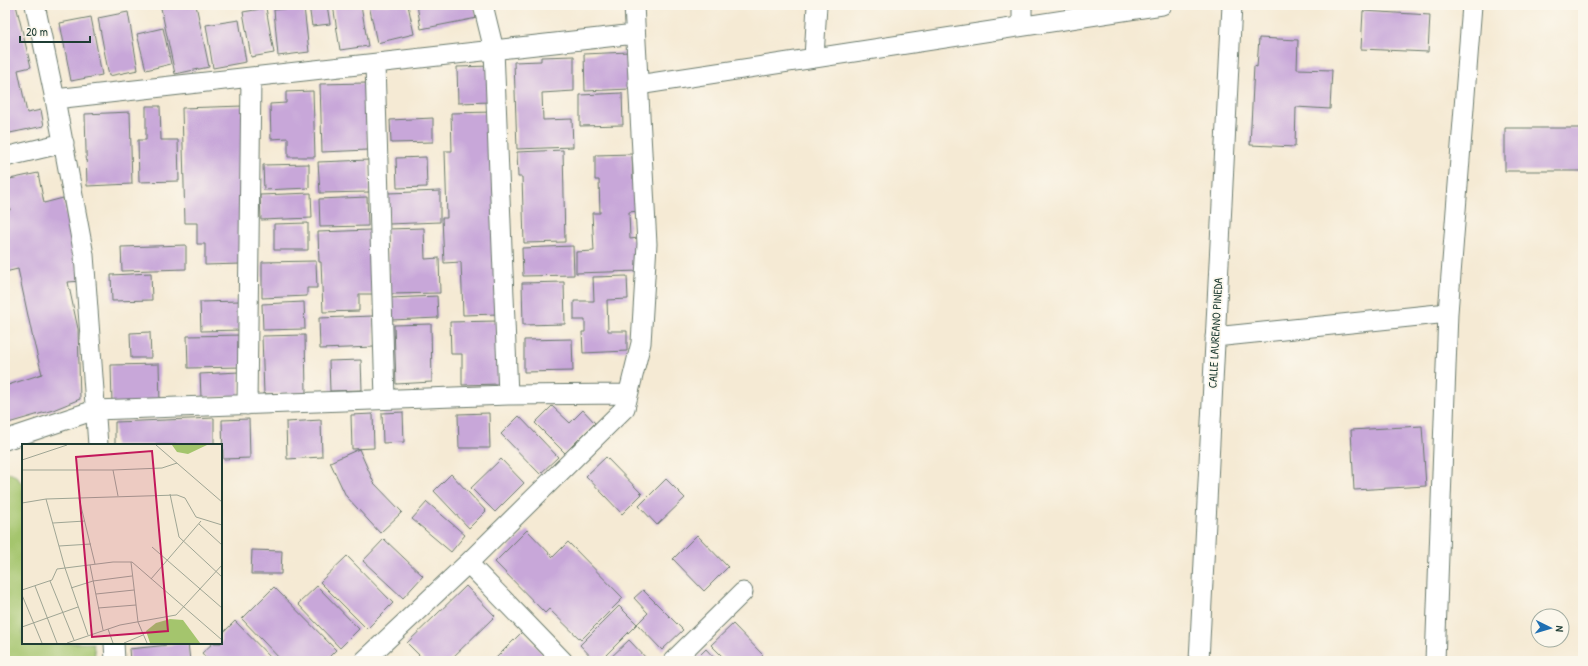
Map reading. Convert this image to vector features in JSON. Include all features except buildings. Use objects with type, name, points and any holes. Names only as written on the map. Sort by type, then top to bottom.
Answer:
[{"type":"street","points":[[35,5],[56,99],[84,255],[98,444]]},
{"type":"street","points":[[483,5],[494,50],[508,395]]},
{"type":"street","points":[[364,661],[468,563],[625,408],[641,343],[647,244],[634,5]]},
{"type":"street","points":[[814,58],[817,5]]},
{"type":"street","points":[[1022,5],[1022,26]]},
{"type":"street","points":[[638,85],[1162,5]]},
{"type":"street","name":"CALLE LAUREANO PINEDA","points":[[1199,661],[1232,5]]},
{"type":"street","points":[[1435,661],[1448,313],[1472,5]]},
{"type":"street","points":[[56,99],[635,34]]},
{"type":"street","points":[[375,64],[385,400]]},
{"type":"street","points":[[247,405],[251,78]]},
{"type":"street","points":[[5,157],[64,143]]},
{"type":"street","points":[[1215,337],[1448,313]]},
{"type":"street","points":[[5,440],[95,410],[508,395],[628,394]]},
{"type":"street","points":[[468,563],[563,661]]},
{"type":"street","points":[[673,661],[743,592]]},
{"type":"street","points":[[114,644],[115,661]]},
{"type":"green space","points":[[5,471],[16,476],[22,484],[22,644],[93,644],[96,661],[5,661]]}]
